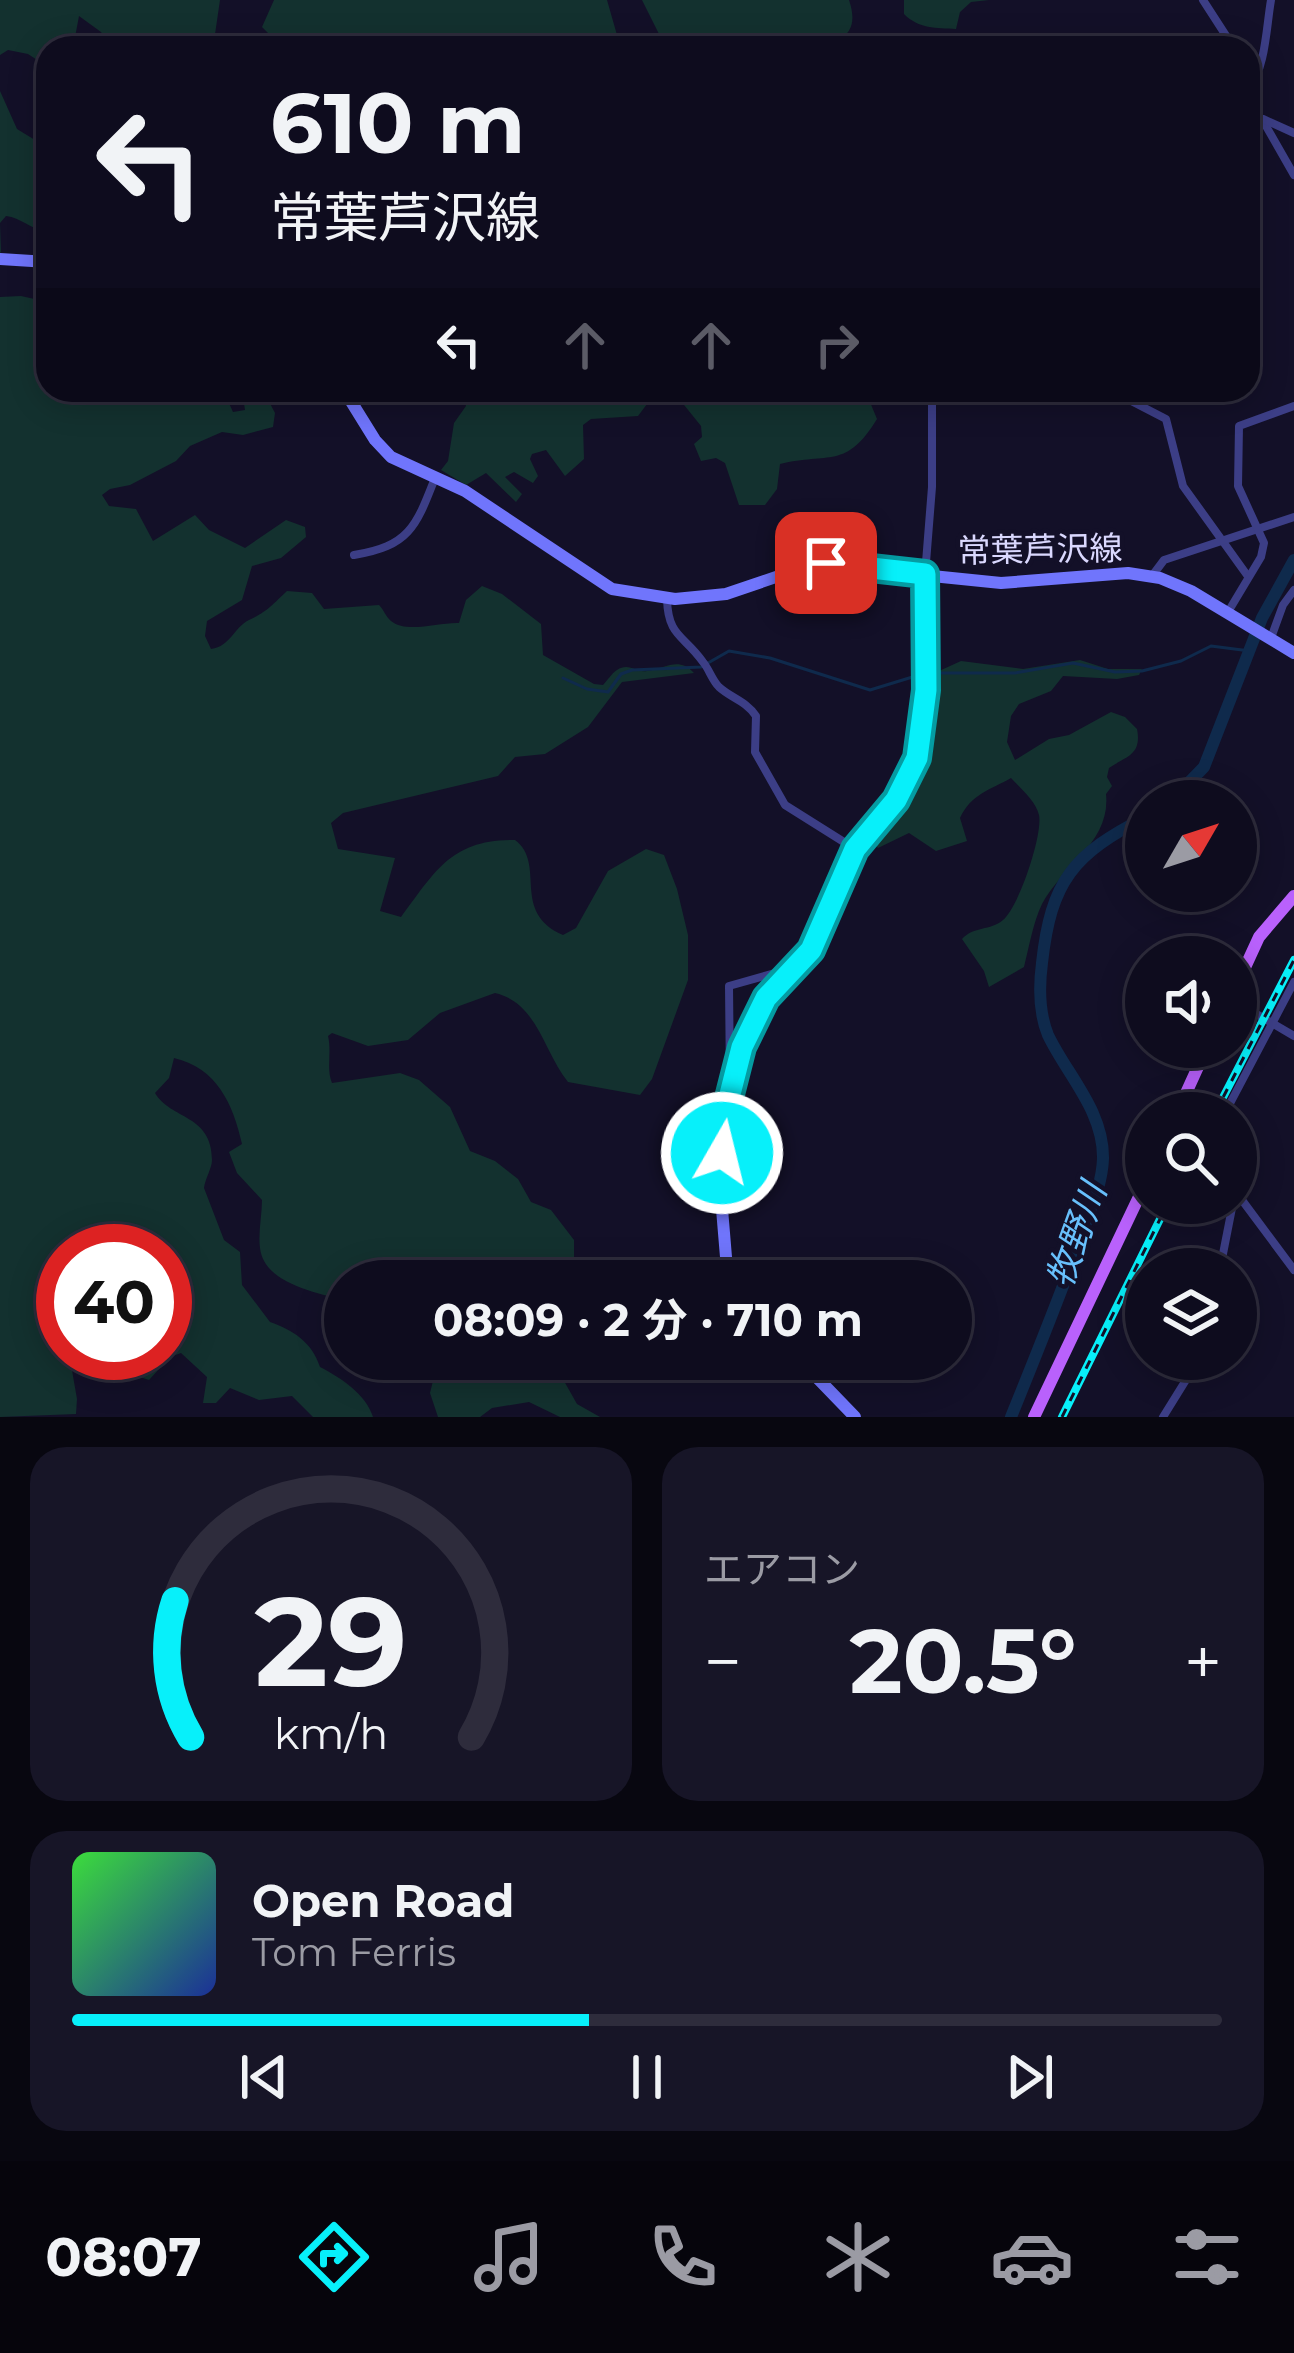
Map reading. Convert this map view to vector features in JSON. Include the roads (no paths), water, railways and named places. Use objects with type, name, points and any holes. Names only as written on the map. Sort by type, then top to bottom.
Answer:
[{"type":"main road","points":[[0,260],[36,262]]},
{"type":"main road","name":"常葉芦沢線","points":[[352,402],[382,449],[401,464],[485,504],[602,584],[626,592],[667,598],[727,595],[804,565],[826,563],[1001,583],[1110,574],[1152,576],[1192,590],[1294,653]]},
{"type":"main road","points":[[726,1260],[720,1185],[730,1096],[742,1047],[766,998],[811,950],[855,849],[896,800],[917,758],[926,690],[925,574]]},
{"type":"main road","points":[[1257,941],[1294,896]]},
{"type":"main road","points":[[1034,1417],[1126,1224]]},
{"type":"main road","points":[[820,1380],[855,1417]]},
{"type":"street","points":[[1203,0],[1226,36]]},
{"type":"street","points":[[1260,62],[1271,0]]},
{"type":"street","points":[[1262,119],[1294,133]]},
{"type":"street","points":[[1262,119],[1294,175]]},
{"type":"street","points":[[925,574],[932,402]]},
{"type":"street","points":[[1133,402],[1166,419],[1178,476],[1247,575]]},
{"type":"street","points":[[1228,612],[1264,543],[1238,486],[1239,426],[1294,406]]},
{"type":"street","points":[[355,555],[398,544],[418,521],[435,477]]},
{"type":"street","points":[[1152,576],[1164,560],[1294,517]]},
{"type":"street","points":[[1271,638],[1283,604],[1294,590]]},
{"type":"street","points":[[667,598],[668,617],[676,634],[701,659],[719,687],[756,716],[755,752],[785,805],[855,849]]},
{"type":"street","points":[[730,1096],[729,986],[794,967]]},
{"type":"street","points":[[1236,1092],[1294,982]]},
{"type":"street","points":[[1257,1012],[1294,1036]]},
{"type":"street","points":[[1257,1220],[1294,1270]]},
{"type":"street","points":[[1163,1417],[1186,1380]]},
{"type":"waterway","name":"牧野川","points":[[1191,780],[1204,767],[1262,618],[1294,560]]},
{"type":"waterway","points":[[928,673],[1015,673],[1073,663],[1115,672],[1142,671],[1181,661],[1211,646],[1250,651]]},
{"type":"waterway","points":[[563,678],[608,692],[621,674],[632,670],[701,667],[729,651],[770,658],[870,690],[919,675]]},
{"type":"waterway","name":"牧野川","points":[[1011,1417],[1081,1238],[1103,1159],[1091,1109],[1045,1027],[1040,990],[1046,935],[1070,873],[1100,844],[1125,829]]},
{"type":"railway","points":[[1226,1092],[1294,960]]},
{"type":"railway","points":[[1062,1417],[1158,1224]]}]
